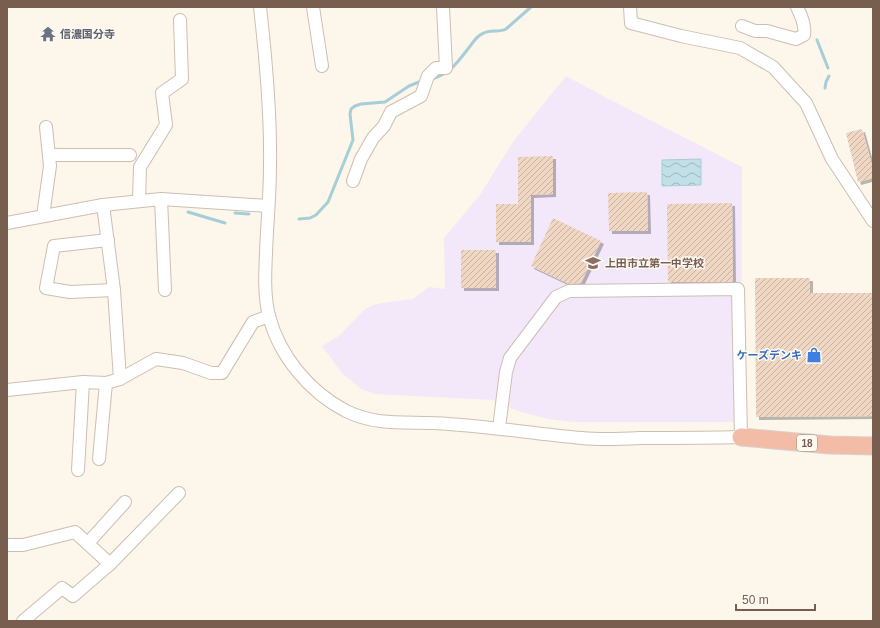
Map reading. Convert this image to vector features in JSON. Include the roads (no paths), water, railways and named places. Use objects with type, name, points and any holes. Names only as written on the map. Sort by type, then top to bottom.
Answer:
[{"type":"highway","name":"18","points":[[741,438],[873,439]]},
{"type":"highway","name":"18","points":[[741,438],[830,445],[873,446]]},
{"type":"street","points":[[260,7],[270,108],[270,166],[265,275],[269,316],[281,346],[296,370],[327,399],[346,411],[368,419],[389,423],[437,423],[499,428],[583,438],[741,438],[738,289],[569,292],[556,297],[510,358],[506,372],[499,428]]},
{"type":"street","points":[[313,7],[322,66]]},
{"type":"street","points":[[353,181],[361,159],[372,138],[384,126],[392,112],[421,96],[428,76],[436,68],[446,68],[443,7]]},
{"type":"street","points":[[630,7],[631,23],[681,36],[740,48],[773,67],[806,103],[832,159],[873,221]]},
{"type":"street","points":[[742,26],[755,31],[767,31],[796,39],[803,36],[805,32],[801,14],[797,7]]},
{"type":"street","points":[[138,200],[140,167],[166,125],[162,93],[182,79],[180,20]]},
{"type":"street","points":[[43,216],[50,166],[46,127]]},
{"type":"street","points":[[49,155],[130,155]]},
{"type":"street","points":[[7,223],[103,205],[161,198],[268,206]]},
{"type":"street","points":[[161,198],[166,290]]},
{"type":"street","points":[[103,205],[114,290],[120,379]]},
{"type":"street","points":[[108,240],[54,246],[46,288],[70,292],[114,290]]},
{"type":"street","points":[[7,390],[83,382],[106,383],[120,379],[156,359],[182,363],[211,373],[222,372],[253,322],[269,316]]},
{"type":"street","points":[[78,470],[83,382]]},
{"type":"street","points":[[99,459],[106,383]]},
{"type":"street","points":[[23,621],[62,588],[73,596],[110,564],[179,493]]},
{"type":"street","points":[[88,543],[125,502]]},
{"type":"street","points":[[7,545],[23,545],[75,532],[110,564]]},
{"type":"water","points":[[701,159],[701,185],[662,186],[662,160]]},
{"type":"waterway","points":[[431,79],[444,74],[454,66],[479,36],[488,32],[506,29],[531,7]]},
{"type":"waterway","points":[[817,40],[828,68]]},
{"type":"waterway","points":[[825,88],[829,76]]},
{"type":"waterway","points":[[299,219],[310,218],[316,215],[328,202],[353,140],[350,114],[351,109],[361,104],[385,102],[409,86],[424,80]]},
{"type":"waterway","points":[[188,212],[225,223]]},
{"type":"waterway","points":[[235,213],[249,214]]},
{"type":"place","name":"信濃国分寺","points":[[48,34]]},
{"type":"place","name":"上田市立第一中学校","points":[[593,263]]},
{"type":"place","name":"ケーズデンキ","points":[[814,355]]}]
